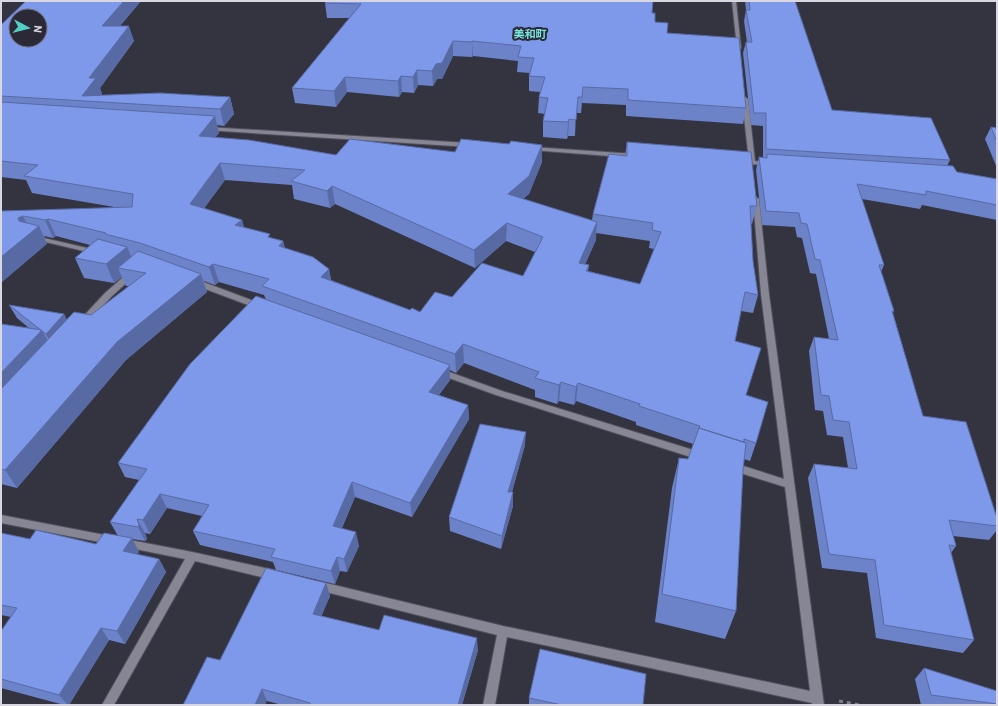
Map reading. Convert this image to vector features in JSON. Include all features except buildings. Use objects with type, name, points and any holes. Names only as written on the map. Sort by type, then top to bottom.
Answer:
[{"type":"street","points":[[734,1],[740,55]]},
{"type":"street","points":[[744,93],[752,167]]},
{"type":"street","points":[[201,129],[473,146]]},
{"type":"street","points":[[528,149],[640,156]]},
{"type":"street","points":[[736,162],[752,167],[776,164]]},
{"type":"street","points":[[306,583],[503,631],[817,701],[788,484],[765,294],[755,194]]},
{"type":"street","points":[[31,237],[102,253]]},
{"type":"street","points":[[76,330],[108,295],[138,269]]},
{"type":"street","points":[[185,279],[265,308]]},
{"type":"street","points":[[433,369],[499,393],[705,457]]},
{"type":"street","points":[[728,464],[788,484]]},
{"type":"street","points":[[1,519],[192,556],[283,578]]},
{"type":"street","points":[[108,705],[192,556]]},
{"type":"street","points":[[488,705],[503,631]]},
{"type":"district","name":"美和町","points":[[530,33]]}]
